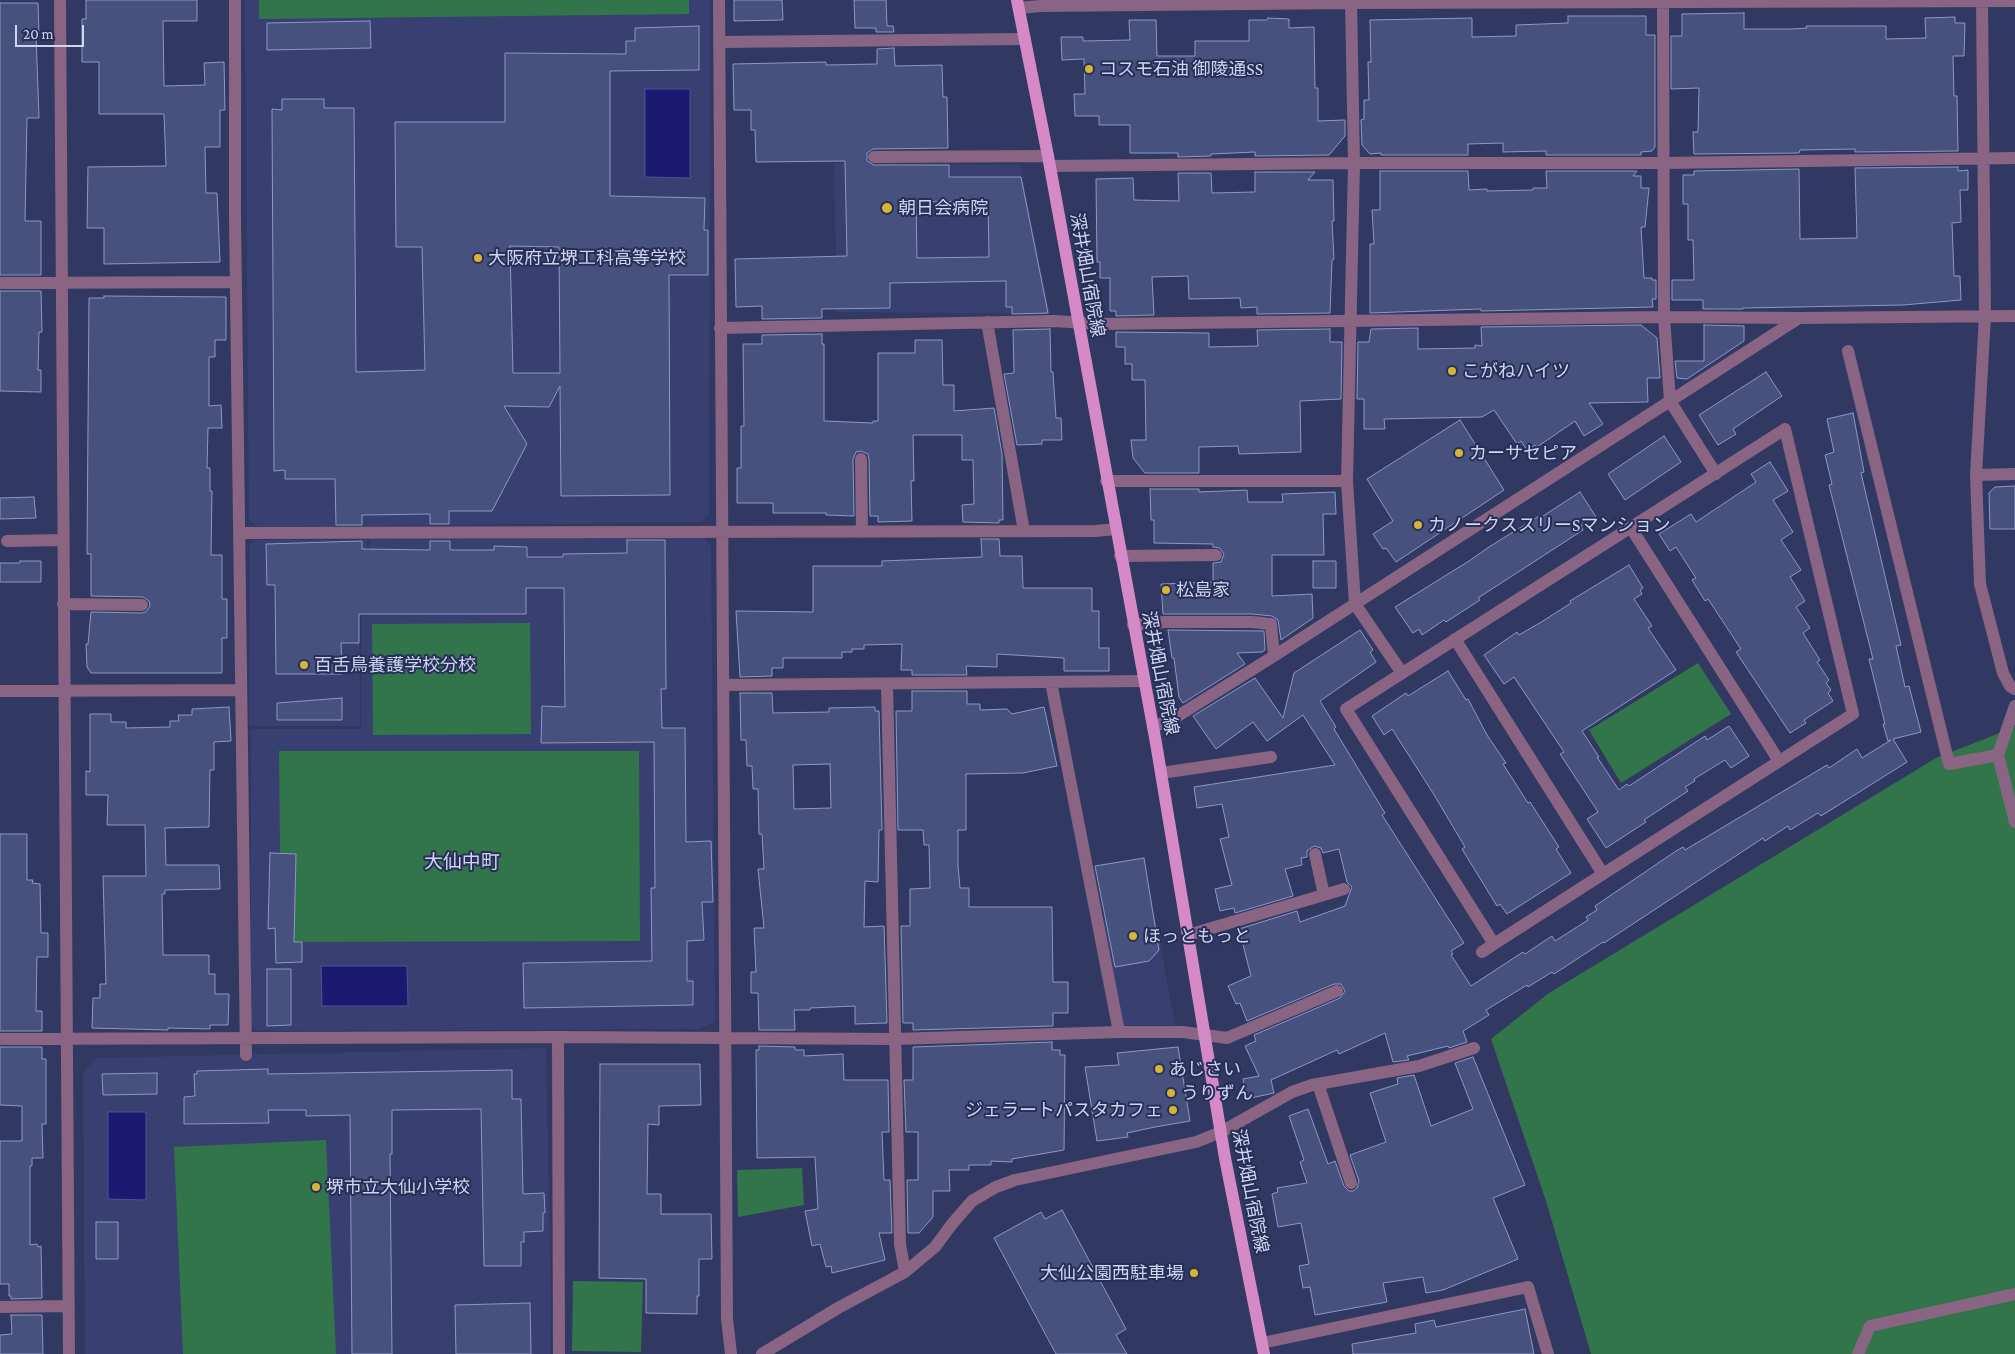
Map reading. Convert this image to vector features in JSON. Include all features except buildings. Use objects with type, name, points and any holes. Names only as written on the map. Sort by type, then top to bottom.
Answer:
[{"type":"main road","name":"深井畑山宿院線","points":[[1018,4],[1049,161],[1106,481],[1161,773],[1221,1132],[1263,1348]]},
{"type":"street","points":[[60,0],[63,692],[68,1039],[69,1354]]},
{"type":"street","points":[[235,0],[236,282],[246,1055]]},
{"type":"street","points":[[719,0],[727,1318],[731,1354]]},
{"type":"street","points":[[1982,0],[1985,316],[1976,475],[1980,584],[2003,673],[2010,686],[2015,689]]},
{"type":"street","points":[[1663,1],[1664,318],[1670,401],[1716,474]]},
{"type":"street","points":[[1018,4],[1040,6],[1351,2],[2015,1]]},
{"type":"street","points":[[1351,2],[1354,163],[1349,321],[1348,482],[1355,604],[1402,673]]},
{"type":"street","points":[[719,42],[1025,40]]},
{"type":"street","points":[[874,156],[1049,161],[1354,163],[1663,163],[2015,158]]},
{"type":"street","points":[[0,283],[236,282]]},
{"type":"street","points":[[720,328],[987,322],[1078,323],[2015,316]]},
{"type":"street","points":[[1152,727],[1174,719],[1274,656],[1799,318]]},
{"type":"street","points":[[987,322],[1024,531]]},
{"type":"street","points":[[1848,351],[1949,764],[1998,755]]},
{"type":"street","points":[[1482,952],[1853,714],[1786,429],[1346,709],[1494,944]]},
{"type":"street","points":[[861,459],[862,532]]},
{"type":"street","points":[[1976,475],[2015,474]]},
{"type":"street","points":[[1106,481],[1348,482]]},
{"type":"street","points":[[1631,528],[1779,761]]},
{"type":"street","points":[[239,533],[862,532],[1116,529]]},
{"type":"street","points":[[6,541],[63,540]]},
{"type":"street","points":[[1120,556],[1216,555]]},
{"type":"street","points":[[63,604],[142,605]]},
{"type":"street","points":[[1134,625],[1165,622],[1270,624],[1274,656]]},
{"type":"street","points":[[1455,639],[1603,874]]},
{"type":"street","points":[[723,685],[887,685],[1144,681]]},
{"type":"street","points":[[1051,682],[1118,1032]]},
{"type":"street","points":[[887,685],[900,1244],[905,1272]]},
{"type":"street","points":[[0,691],[241,690]]},
{"type":"street","points":[[2015,706],[1998,755],[2015,822]]},
{"type":"street","points":[[1161,773],[1271,757]]},
{"type":"street","points":[[1315,854],[1324,895]]},
{"type":"street","points":[[1188,935],[1344,889]]},
{"type":"street","points":[[0,1039],[246,1040],[558,1037],[894,1039],[1118,1032],[1183,1032],[1227,1038],[1337,991]]},
{"type":"street","points":[[558,1037],[559,1354]]},
{"type":"street","points":[[762,1354],[838,1308],[905,1272],[935,1247],[972,1201],[996,1187],[1016,1180],[1196,1142],[1221,1132],[1283,1096],[1318,1084],[1419,1066],[1474,1048]]},
{"type":"street","points":[[1318,1084],[1351,1183]]},
{"type":"street","points":[[1263,1348],[1528,1287],[1548,1354]]},
{"type":"street","points":[[1858,1354],[1870,1326],[2015,1294]]},
{"type":"street","points":[[0,1307],[69,1306]]},
{"type":"shaded area","name":"大阪府立堺工科高等学校","points":[[245,0],[710,0],[709,515],[701,522],[258,527],[249,520]]},
{"type":"shaded area","points":[[645,89],[690,89],[690,178],[645,177]]},
{"type":"shaded area","points":[[834,163],[1020,165],[1050,314],[837,312]]},
{"type":"shaded area","points":[[704,537],[711,547],[715,1022],[699,1029],[257,1031],[251,1025],[251,729],[361,729],[362,606],[368,606],[369,540]]},
{"type":"shaded area","name":"百舌鳥養護学校分校","points":[[255,540],[367,540],[367,605],[359,605],[360,726],[249,726],[250,544]]},
{"type":"shaded area","points":[[1154,911],[1175,1025],[1123,1025],[1104,920]]},
{"type":"shaded area","points":[[321,966],[407,966],[408,1006],[322,1006]]},
{"type":"shaded area","name":"堺市立大仙小学校","points":[[546,1048],[551,1302],[550,1354],[85,1354],[83,1073],[96,1058]]},
{"type":"shaded area","points":[[108,1112],[146,1112],[146,1200],[108,1199]]},
{"type":"green space","points":[[259,0],[689,0],[689,14],[259,19]]},
{"type":"green space","points":[[530,623],[531,734],[373,735],[372,624]]},
{"type":"green space","points":[[1698,663],[1731,714],[1621,783],[1589,730]]},
{"type":"green space","points":[[2015,727],[2015,1354],[1591,1354],[1546,1201],[1491,1039],[1549,993],[1936,758]]},
{"type":"green space","points":[[279,751],[639,751],[640,941],[281,942]]},
{"type":"green space","points":[[326,1140],[336,1354],[183,1354],[174,1147]]},
{"type":"green space","points":[[802,1168],[804,1205],[738,1217],[737,1170]]},
{"type":"green space","points":[[573,1281],[643,1282],[641,1352],[572,1351]]},
{"type":"place","name":"コスモ石油 御陵通SS","points":[[1089,69]]},
{"type":"place","name":"朝日会病院","points":[[887,208]]},
{"type":"place","name":"大阪府立堺工科高等学校","points":[[478,258]]},
{"type":"place","name":"こがねハイツ","points":[[1452,371]]},
{"type":"place","name":"カーサセピア","points":[[1459,453]]},
{"type":"place","name":"カノークススリーSマンション","points":[[1418,525]]},
{"type":"place","name":"松島家","points":[[1166,590]]},
{"type":"place","name":"百舌鳥養護学校分校","points":[[304,665]]},
{"type":"place","name":"ほっともっと","points":[[1133,936]]},
{"type":"place","name":"あじさい","points":[[1159,1069]]},
{"type":"place","name":"うりずん","points":[[1171,1093]]},
{"type":"place","name":"ジェラートパスタカフェ","points":[[1173,1110]]},
{"type":"place","name":"堺市立大仙小学校","points":[[316,1187]]},
{"type":"place","name":"大仙公園西駐車場","points":[[1194,1273]]},
{"type":"district","name":"大仙中町","points":[[462,862]]}]
